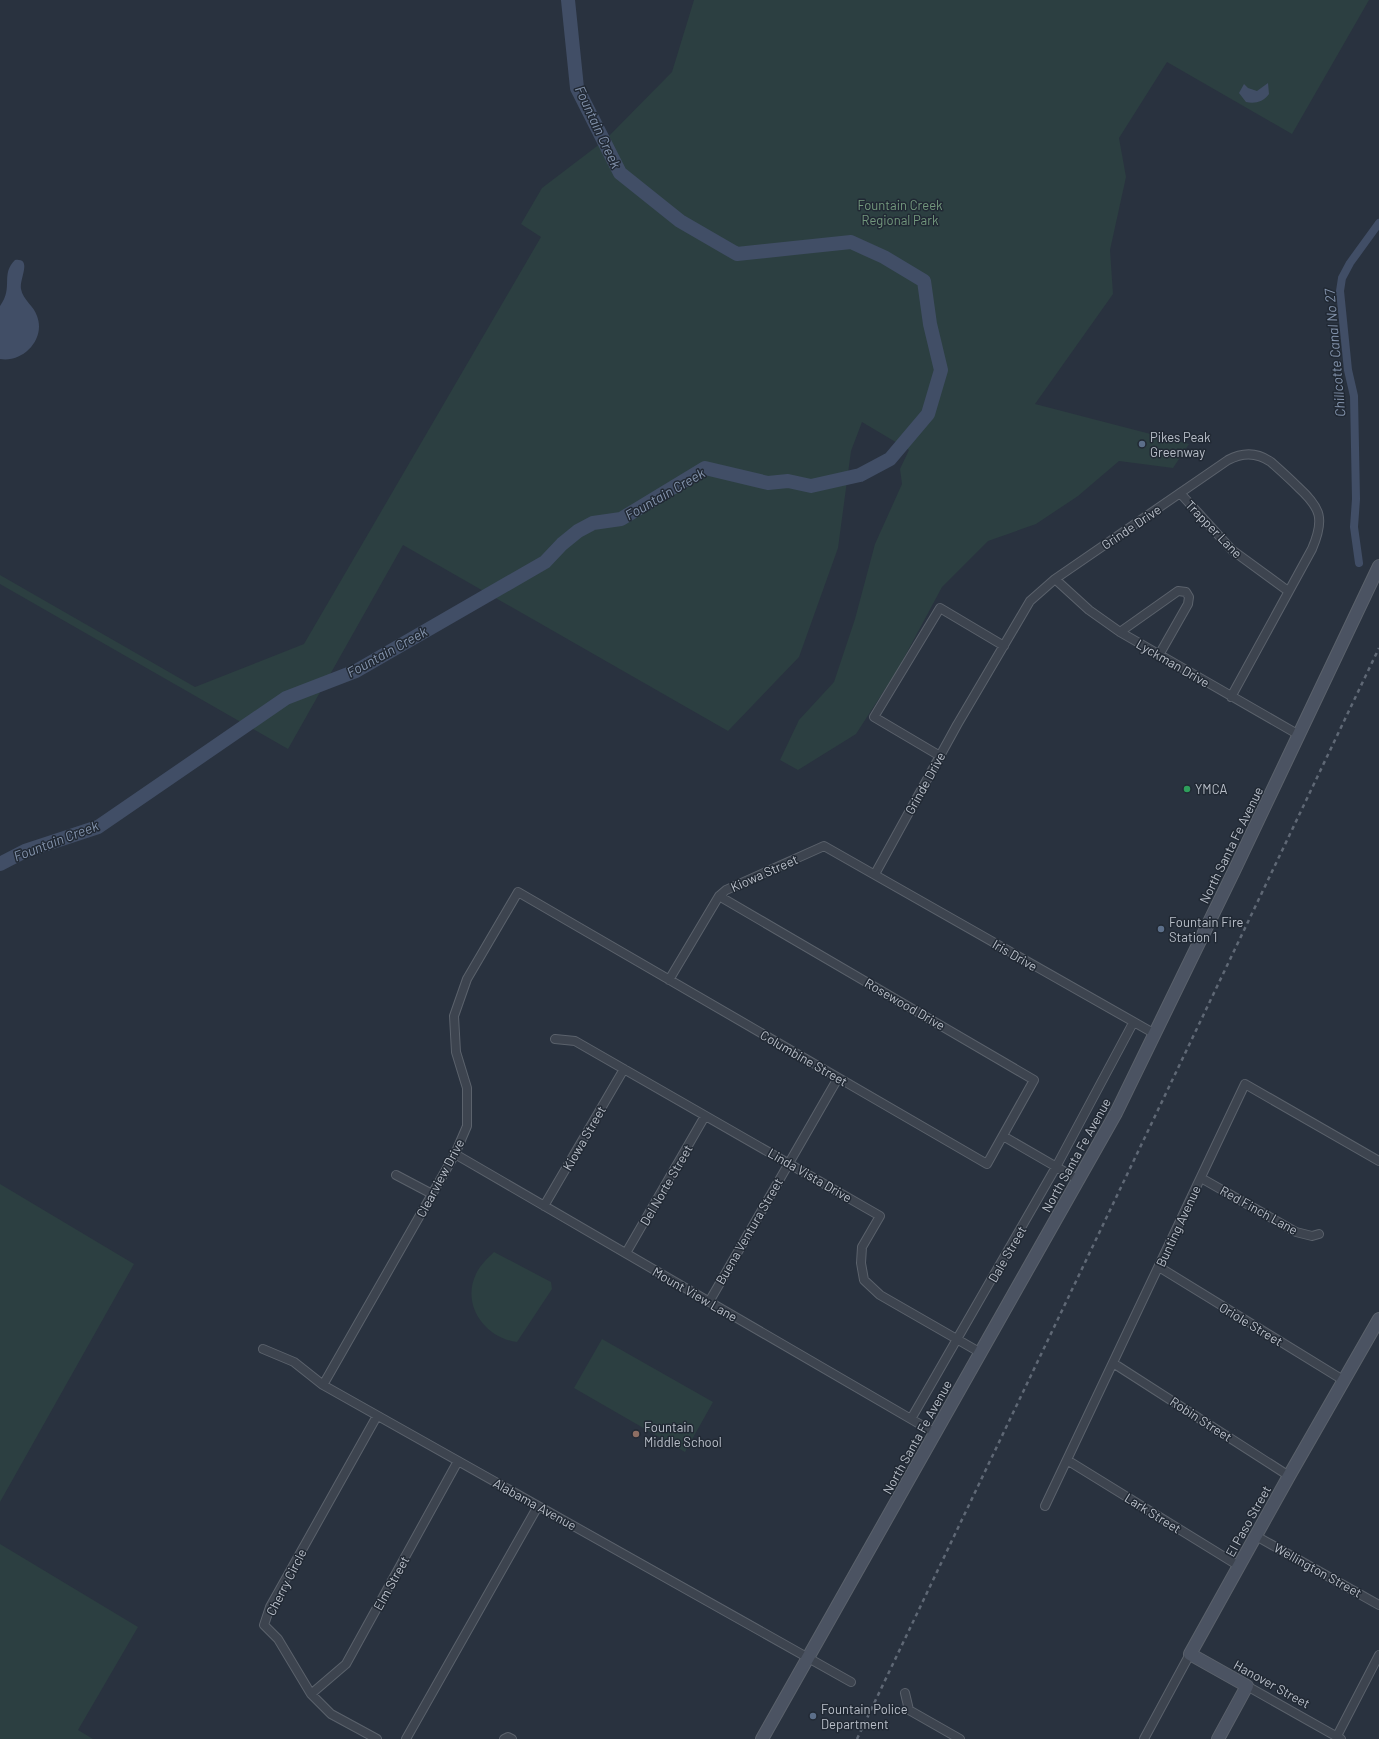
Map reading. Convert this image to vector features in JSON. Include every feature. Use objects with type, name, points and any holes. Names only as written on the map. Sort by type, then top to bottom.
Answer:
[{"type":"main road","name":"North Santa Fe Avenue","points":[[762,1739],[1116,1113],[1379,566]]},
{"type":"main road","name":"El Paso Street","points":[[1190,1654],[1343,1380],[1379,1319]]},
{"type":"main road","name":"Hanover Street","points":[[1190,1654],[1247,1686]]},
{"type":"main road","points":[[1218,1739],[1247,1686]]},
{"type":"street","name":"Grinde Drive","points":[[875,874],[940,756],[1030,602],[1055,579],[1180,493],[1236,456],[1247,454],[1258,455],[1277,467],[1313,502],[1319,516],[1318,532],[1316,540],[1231,697]]},
{"type":"street","name":"Trapper Lane","points":[[1180,493],[1232,550],[1288,591]]},
{"type":"street","name":"Lyckman Drive","points":[[1055,579],[1089,610],[1120,632],[1299,735]]},
{"type":"street","points":[[1120,632],[1178,591],[1186,592],[1189,597],[1188,604],[1159,655]]},
{"type":"street","points":[[940,756],[874,717],[940,608],[1004,646]]},
{"type":"street","name":"Kiowa Street","points":[[669,980],[719,896],[726,890],[824,846],[875,874]]},
{"type":"street","name":"Iris Drive","points":[[875,874],[1155,1034]]},
{"type":"street","name":"Columbine Street","points":[[518,892],[987,1164],[1003,1136]]},
{"type":"street","name":"Clearview Drive","points":[[323,1385],[455,1154],[467,1126],[467,1088],[456,1052],[454,1016],[467,979],[518,892]]},
{"type":"street","name":"Rosewood Drive","points":[[719,896],[1034,1080],[1003,1136]]},
{"type":"street","name":"Dale Street","points":[[911,1419],[958,1340],[1056,1167],[1133,1022]]},
{"type":"street","name":"Linda Vista Drive","points":[[555,1039],[576,1041],[880,1216],[862,1247],[861,1263],[864,1280],[880,1295],[981,1353]]},
{"type":"street","name":"Kiowa Street","points":[[544,1206],[624,1069]]},
{"type":"street","name":"Buena Ventura Street","points":[[709,1302],[838,1078]]},
{"type":"street","name":"Bunting Avenue","points":[[1045,1506],[1245,1084],[1379,1161]]},
{"type":"street","name":"Del Norte Street","points":[[626,1254],[705,1116]]},
{"type":"street","points":[[1003,1136],[1079,1180]]},
{"type":"street","name":"Mount View Lane","points":[[455,1154],[935,1433]]},
{"type":"street","points":[[396,1175],[432,1194]]},
{"type":"street","name":"Red Finch Lane","points":[[1201,1178],[1296,1232],[1312,1236],[1319,1234]]},
{"type":"street","name":"Oriole Street","points":[[1159,1267],[1343,1380]]},
{"type":"street","name":"Alabama Avenue","points":[[263,1349],[294,1362],[323,1385],[851,1682]]},
{"type":"street","name":"Robin Street","points":[[1113,1363],[1289,1476]]},
{"type":"street","name":"Cherry Circle","points":[[377,1416],[270,1607],[264,1625],[278,1639],[311,1694],[330,1714],[377,1739]]},
{"type":"street","name":"Lark Street","points":[[1067,1460],[1239,1566]]},
{"type":"street","name":"Elm Street","points":[[311,1694],[346,1664],[458,1462]]},
{"type":"street","points":[[406,1739],[538,1506]]},
{"type":"street","name":"Wellington Street","points":[[1256,1536],[1379,1605]]},
{"type":"street","name":"El Paso Street","points":[[1144,1739],[1190,1654]]},
{"type":"street","points":[[1339,1738],[1379,1655]]},
{"type":"street","name":"Hanover Street","points":[[1247,1686],[1339,1738]]},
{"type":"street","points":[[905,1694],[909,1710],[960,1739]]},
{"type":"green space","name":"Fountain Creek Regional Park","points":[[694,0],[1369,0],[1292,134],[1167,62],[1119,138],[1126,177],[1110,250],[1113,294],[1035,404],[1189,444],[1173,468],[1119,461],[1078,496],[1036,524],[988,541],[942,587],[898,669],[856,734],[798,770],[780,760],[799,720],[834,682],[855,619],[875,544],[902,484],[900,469],[909,450],[862,422],[851,451],[838,548],[799,657],[728,731],[403,545],[288,749],[0,584],[0,575],[195,687],[304,644],[541,237],[521,224],[542,188],[605,140],[672,72]]},
{"type":"green space","points":[[0,1184],[134,1264],[0,1502]]},
{"type":"green space","points":[[494,1252],[551,1282],[552,1289],[517,1342],[505,1339],[486,1327],[474,1308],[472,1286],[476,1274]]},
{"type":"green space","points":[[602,1339],[713,1402],[685,1452],[574,1388]]},
{"type":"green space","points":[[0,1544],[138,1627],[78,1730],[93,1739],[0,1739]]},
{"type":"water","points":[[1268,83],[1269,94],[1259,102],[1246,102],[1239,93],[1244,84],[1248,88],[1257,91]]},
{"type":"water","points":[[15,260],[20,260],[23,262],[24,270],[21,289],[22,293],[36,312],[39,325],[38,333],[35,341],[24,353],[9,359],[0,359],[0,306],[6,293],[8,271]]},
{"type":"waterway","name":"Fountain Creek","points":[[0,864],[25,851],[98,827],[286,698],[356,671],[545,562],[562,544],[578,531],[593,523],[621,519],[705,468],[768,483],[788,481],[811,486],[860,475],[890,459],[928,414],[941,370],[930,324],[924,281],[884,257],[851,242],[737,254],[680,221],[620,173],[577,88],[568,0]]},
{"type":"waterway","name":"Chillcotte Canal No 27","points":[[1359,563],[1354,527],[1356,499],[1354,396],[1348,370],[1340,291],[1342,278],[1350,263],[1379,223]]},
{"type":"railway","points":[[857,1739],[1379,648]]},
{"type":"place","name":"Pikes Peak Greenway","points":[[1142,444]]},
{"type":"place","name":"YMCA","points":[[1187,789]]},
{"type":"place","name":"Fountain Fire Station 1","points":[[1161,929]]},
{"type":"place","name":"Fountain Middle School","points":[[636,1434]]},
{"type":"place","name":"Fountain Police Department","points":[[813,1716]]}]
